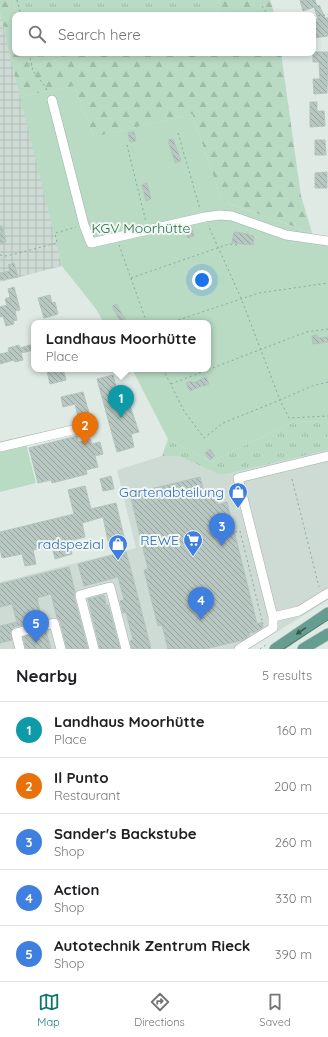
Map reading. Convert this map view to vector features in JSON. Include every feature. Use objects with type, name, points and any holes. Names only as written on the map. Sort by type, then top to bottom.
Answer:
[{"type":"main road","points":[[275,649],[328,613]]},
{"type":"main road","points":[[303,649],[328,634]]},
{"type":"lane","points":[[52,100],[84,225],[91,243],[204,217],[220,215],[232,216],[286,235],[328,241]]},
{"type":"lane","points":[[0,447],[94,425]]},
{"type":"lane","points":[[239,649],[273,628],[273,617],[238,478],[328,456]]},
{"type":"lane","points":[[94,649],[80,594],[110,587],[126,649]]},
{"type":"lane","points":[[273,617],[299,611],[328,592]]},
{"type":"lane","points":[[20,649],[16,633],[54,623],[61,649]]},
{"type":"path","points":[[18,0],[20,12]]},
{"type":"path","points":[[262,6],[266,12]]},
{"type":"path","points":[[316,16],[328,14]]},
{"type":"path","points":[[30,56],[33,71],[45,86],[52,100]]},
{"type":"path","points":[[178,133],[199,208],[241,298],[288,418],[328,416]]},
{"type":"path","points":[[127,145],[148,230]]},
{"type":"path","points":[[0,255],[7,256],[57,243],[55,233],[84,225]]},
{"type":"path","points":[[117,237],[146,320]]},
{"type":"path","points":[[131,278],[229,244],[236,245]]},
{"type":"path","points":[[178,320],[258,293],[328,284]]},
{"type":"path","points":[[211,368],[260,348],[306,332],[328,329]]},
{"type":"path","points":[[165,372],[184,411],[204,438],[223,423],[312,386],[328,382]]},
{"type":"path","points":[[171,384],[201,372]]},
{"type":"path","points":[[292,479],[318,587]]},
{"type":"path","points":[[235,532],[240,530],[264,626],[267,632]]},
{"type":"shaded area","points":[[0,13],[62,266],[0,282]]},
{"type":"shaded area","points":[[328,450],[328,600],[249,649],[0,649],[0,582],[136,548],[117,470],[162,456],[181,457],[218,474],[227,474]]},
{"type":"green space","points":[[0,0],[13,0],[15,12],[12,12],[12,56],[26,56],[29,67],[70,56],[281,56],[301,196],[312,233],[222,201],[192,114],[94,137],[74,86],[20,97],[0,13]]},
{"type":"green space","points":[[13,0],[220,0],[217,12],[15,12]]},
{"type":"green space","points":[[220,0],[270,0],[274,12],[217,12]]},
{"type":"green space","points":[[26,56],[70,56],[29,67]]},
{"type":"green space","name":"KGV Moorhütte","points":[[74,86],[94,137],[192,114],[222,201],[328,239],[328,421],[294,422],[210,462],[168,439],[134,372],[211,372],[211,320],[102,320],[96,309],[62,266],[20,97]]},
{"type":"green space","points":[[328,421],[328,450],[227,474],[218,474],[181,457],[162,456],[168,439],[210,462],[294,422]]},
{"type":"green space","points":[[26,444],[36,483],[0,492],[0,451]]},
{"type":"building","points":[[300,0],[315,0],[317,6],[303,11]]},
{"type":"building","points":[[319,5],[325,18],[328,18],[328,36],[316,38],[316,19],[318,19],[314,7]]},
{"type":"building","points":[[316,52],[328,52],[327,93],[314,94],[313,79],[320,79],[319,62],[313,62],[313,56],[316,56]]},
{"type":"building","points":[[310,102],[317,102],[317,111],[324,111],[325,126],[310,127]]},
{"type":"building","points":[[134,132],[136,141],[130,142],[128,133]]},
{"type":"building","points":[[173,139],[181,161],[175,163],[168,140]]},
{"type":"building","points":[[315,140],[325,140],[326,155],[315,155]]},
{"type":"building","points":[[327,172],[327,188],[315,188],[315,173]]},
{"type":"building","points":[[147,183],[151,199],[146,201],[142,185]]},
{"type":"building","points":[[0,226],[2,226],[6,242],[0,244]]},
{"type":"building","points":[[192,229],[194,236],[188,238],[186,231]]},
{"type":"building","points":[[234,232],[254,236],[253,245],[232,243]]},
{"type":"building","points":[[14,263],[18,277],[0,280],[0,273],[10,271],[8,265]]},
{"type":"building","points":[[14,287],[20,310],[15,311],[17,320],[13,321],[14,324],[6,326],[3,316],[0,317],[0,307],[7,305],[5,299],[10,297],[8,289]]},
{"type":"building","points":[[50,295],[52,303],[55,302],[58,314],[44,318],[38,298]]},
{"type":"building","points":[[116,304],[125,320],[119,320],[112,306]]},
{"type":"building","points":[[317,335],[318,338],[328,337],[328,342],[313,344],[312,336]]},
{"type":"building","points":[[19,345],[20,348],[31,345],[31,351],[21,353],[23,360],[15,362],[14,360],[0,364],[0,354],[9,352],[8,348]]},
{"type":"building","points":[[47,372],[64,372],[66,380],[50,384]]},
{"type":"building","points":[[113,375],[121,405],[129,403],[139,432],[131,434],[134,447],[117,452],[97,379]]},
{"type":"building","points":[[206,377],[209,384],[190,391],[186,383],[192,381],[193,383]]},
{"type":"building","points":[[83,392],[89,413],[78,416],[75,404],[63,407],[61,397]]},
{"type":"building","points":[[77,436],[78,442],[90,439],[92,444],[100,442],[103,454],[95,456],[98,467],[86,470],[87,474],[52,483],[51,480],[38,483],[29,448]]},
{"type":"building","points":[[210,449],[215,456],[210,460],[205,453]]},
{"type":"building","points":[[111,476],[114,489],[103,491],[100,479]]},
{"type":"building","name":"REWE","points":[[200,477],[205,496],[214,492],[218,497],[217,505],[227,502],[257,624],[262,622],[263,627],[255,632],[249,633],[250,635],[243,640],[205,649],[168,649],[162,625],[158,626],[144,570],[148,569],[130,494]]},
{"type":"building","points":[[85,486],[91,509],[116,503],[124,537],[108,541],[103,517],[82,523],[85,537],[69,541],[72,554],[55,559],[52,545],[33,550],[36,564],[25,566],[22,554],[2,558],[0,548],[0,532],[74,514],[68,490]]},
{"type":"building","points":[[126,552],[151,649],[132,649],[130,641],[133,640],[126,612],[123,613],[120,601],[124,600],[118,577],[84,586],[78,564]]},
{"type":"building","points":[[69,567],[75,592],[74,597],[88,649],[67,649],[51,594],[37,598],[42,620],[14,627],[10,632],[12,640],[0,643],[0,626],[17,622],[12,604],[0,607],[0,584]]},
{"type":"building","points":[[104,595],[120,649],[100,649],[88,599]]},
{"type":"building","points":[[46,631],[51,649],[26,649],[23,637]]},
{"type":"tram line","points":[[283,649],[328,620]]},
{"type":"place","name":"Landhaus Moorhütte","points":[[121,418]]},
{"type":"place","name":"Il Punto","points":[[85,445]]},
{"type":"place","name":"Gartenabteilung","points":[[238,509]]},
{"type":"place","name":"Sander's Backstube","points":[[222,546]]},
{"type":"place","name":"REWE","points":[[193,557]]},
{"type":"place","name":"radspezial","points":[[118,561]]},
{"type":"place","name":"Action","points":[[201,620]]},
{"type":"place","name":"Autotechnik Zentrum Rieck","points":[[36,643]]}]
